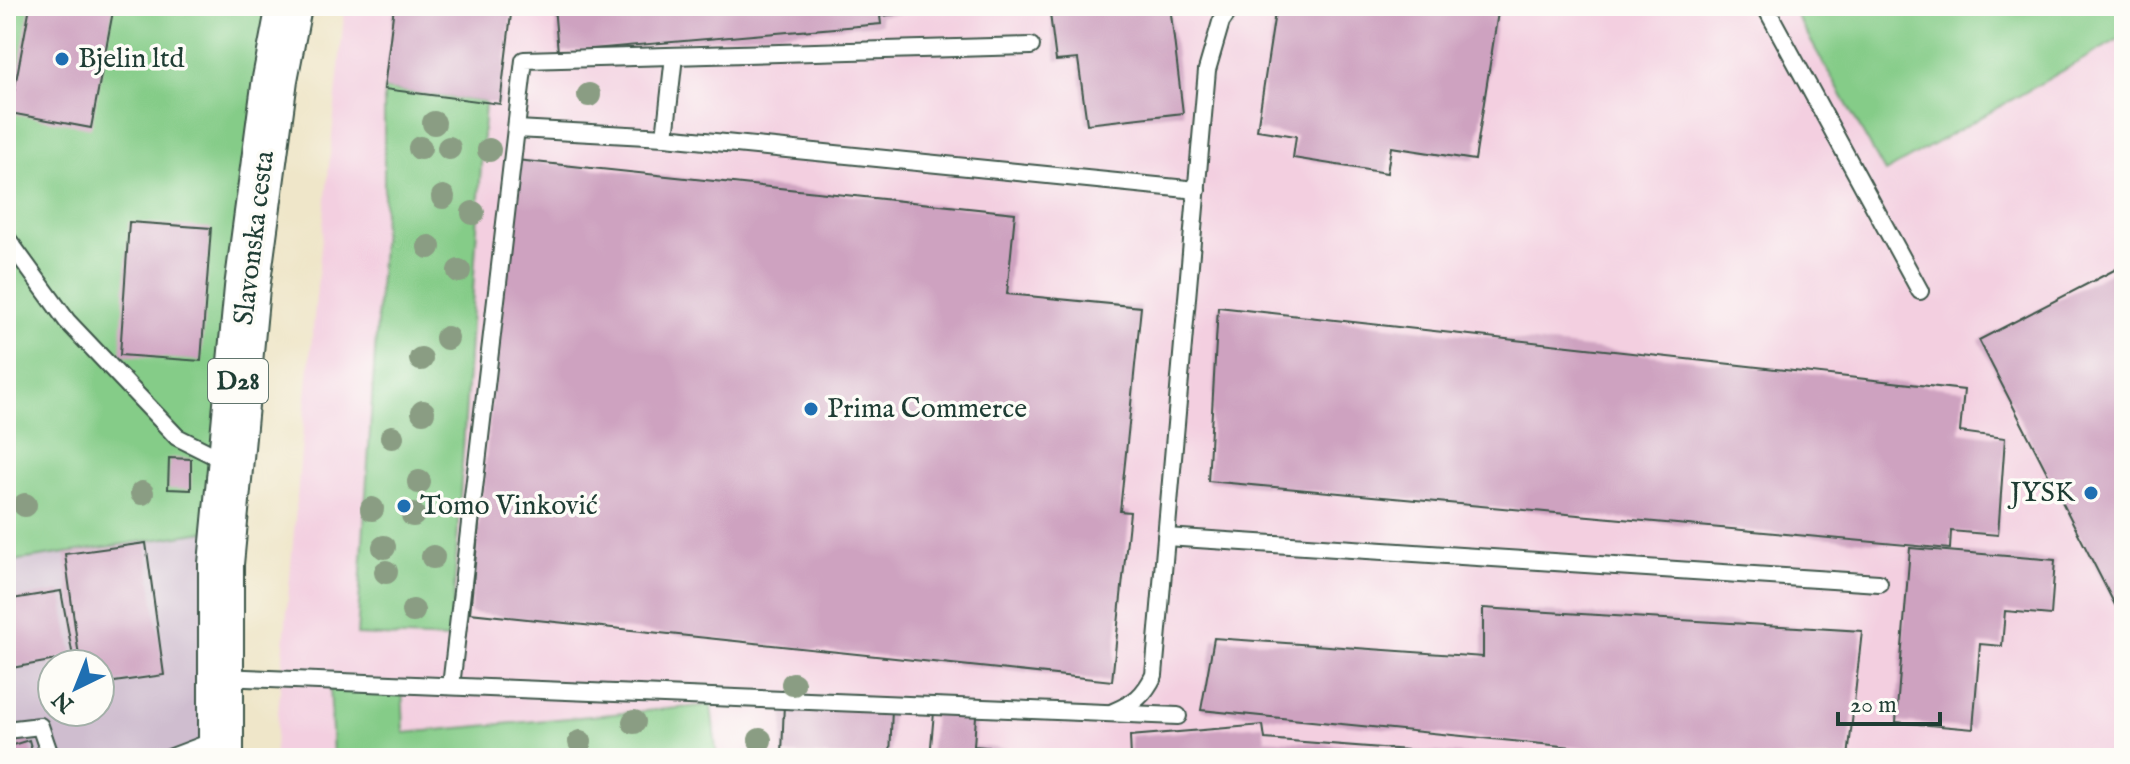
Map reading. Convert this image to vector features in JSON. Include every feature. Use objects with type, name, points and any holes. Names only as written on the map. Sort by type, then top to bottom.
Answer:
[{"type":"main road","name":"Slavonska cesta","points":[[221,748],[221,564],[230,464],[252,246],[275,79],[289,6]]},
{"type":"lane","points":[[1108,714],[1132,704],[1146,693],[1154,675],[1207,70],[1221,22],[1232,6]]},
{"type":"lane","points":[[1765,6],[1920,291]]},
{"type":"lane","points":[[451,686],[524,60],[1031,46]]},
{"type":"lane","points":[[665,137],[674,56]]},
{"type":"lane","points":[[517,129],[665,137],[1197,190]]},
{"type":"lane","points":[[6,237],[67,321],[177,437],[230,464]]},
{"type":"lane","points":[[1166,537],[1879,583]]},
{"type":"lane","points":[[219,677],[1178,716]]},
{"type":"lane","points":[[6,730],[40,726],[51,758]]},
{"type":"lane","points":[[169,758],[221,748]]},
{"type":"shaded area","points":[[345,6],[2124,6],[2124,758],[274,758]]},
{"type":"shaded area","points":[[224,529],[221,758],[6,758],[6,562]]},
{"type":"green space","points":[[6,6],[289,6],[224,529],[6,562]]},
{"type":"green space","points":[[1791,6],[2124,6],[2124,36],[1885,172]]},
{"type":"green space","points":[[384,89],[485,102],[451,639],[357,635],[384,212]]},
{"type":"green space","points":[[330,681],[402,684],[404,733],[711,705],[717,758],[333,758]]},
{"type":"building","name":"Bjelin ltd","points":[[30,6],[114,6],[91,128],[10,113]]},
{"type":"building","points":[[394,6],[512,6],[500,104],[384,89]]},
{"type":"building","points":[[554,6],[950,8],[880,16],[881,24],[558,52]]},
{"type":"building","points":[[1049,6],[1170,6],[1183,113],[1087,124],[1078,59],[1056,61]]},
{"type":"building","points":[[1276,6],[1341,6],[1383,13],[1384,6],[1499,6],[1475,160],[1391,147],[1387,173],[1293,158],[1296,136],[1257,130]]},
{"type":"building","name":"Prima Commerce","points":[[516,160],[1015,213],[1007,294],[1141,307],[1120,511],[1130,512],[1112,681],[470,613]]},
{"type":"building","points":[[129,222],[211,228],[201,361],[120,355]]},
{"type":"building","name":"JYSK","points":[[2124,265],[2124,601],[2115,605],[1979,340]]},
{"type":"building","points":[[1218,307],[1964,390],[1960,432],[2005,438],[1998,535],[1951,531],[1950,549],[1208,481]]},
{"type":"building","points":[[169,458],[191,459],[191,490],[168,489]]},
{"type":"building","points":[[146,543],[164,675],[116,682],[116,648],[78,648],[65,554]]},
{"type":"building","points":[[1910,548],[2055,560],[2051,615],[2005,611],[2002,646],[1980,644],[1973,729],[1896,722]]},
{"type":"building","points":[[61,591],[71,648],[36,648],[36,664],[6,669],[6,600]]},
{"type":"building","points":[[1483,608],[1862,631],[1848,758],[1682,758],[1201,710],[1214,638],[1483,657]]},
{"type":"building","points":[[784,703],[892,708],[890,758],[782,754]]},
{"type":"building","points":[[934,712],[976,716],[974,746],[1019,750],[1019,758],[930,758]]},
{"type":"building","points":[[1263,725],[1265,739],[1485,758],[1131,758],[1130,736]]},
{"type":"building","points":[[29,740],[34,758],[6,758],[6,747]]},
{"type":"place","name":"Bjelin ltd","points":[[62,59]]},
{"type":"place","name":"Prima Commerce","points":[[811,409]]},
{"type":"place","name":"JYSK","points":[[2091,493]]},
{"type":"place","name":"Tomo Vinković","points":[[404,506]]}]
